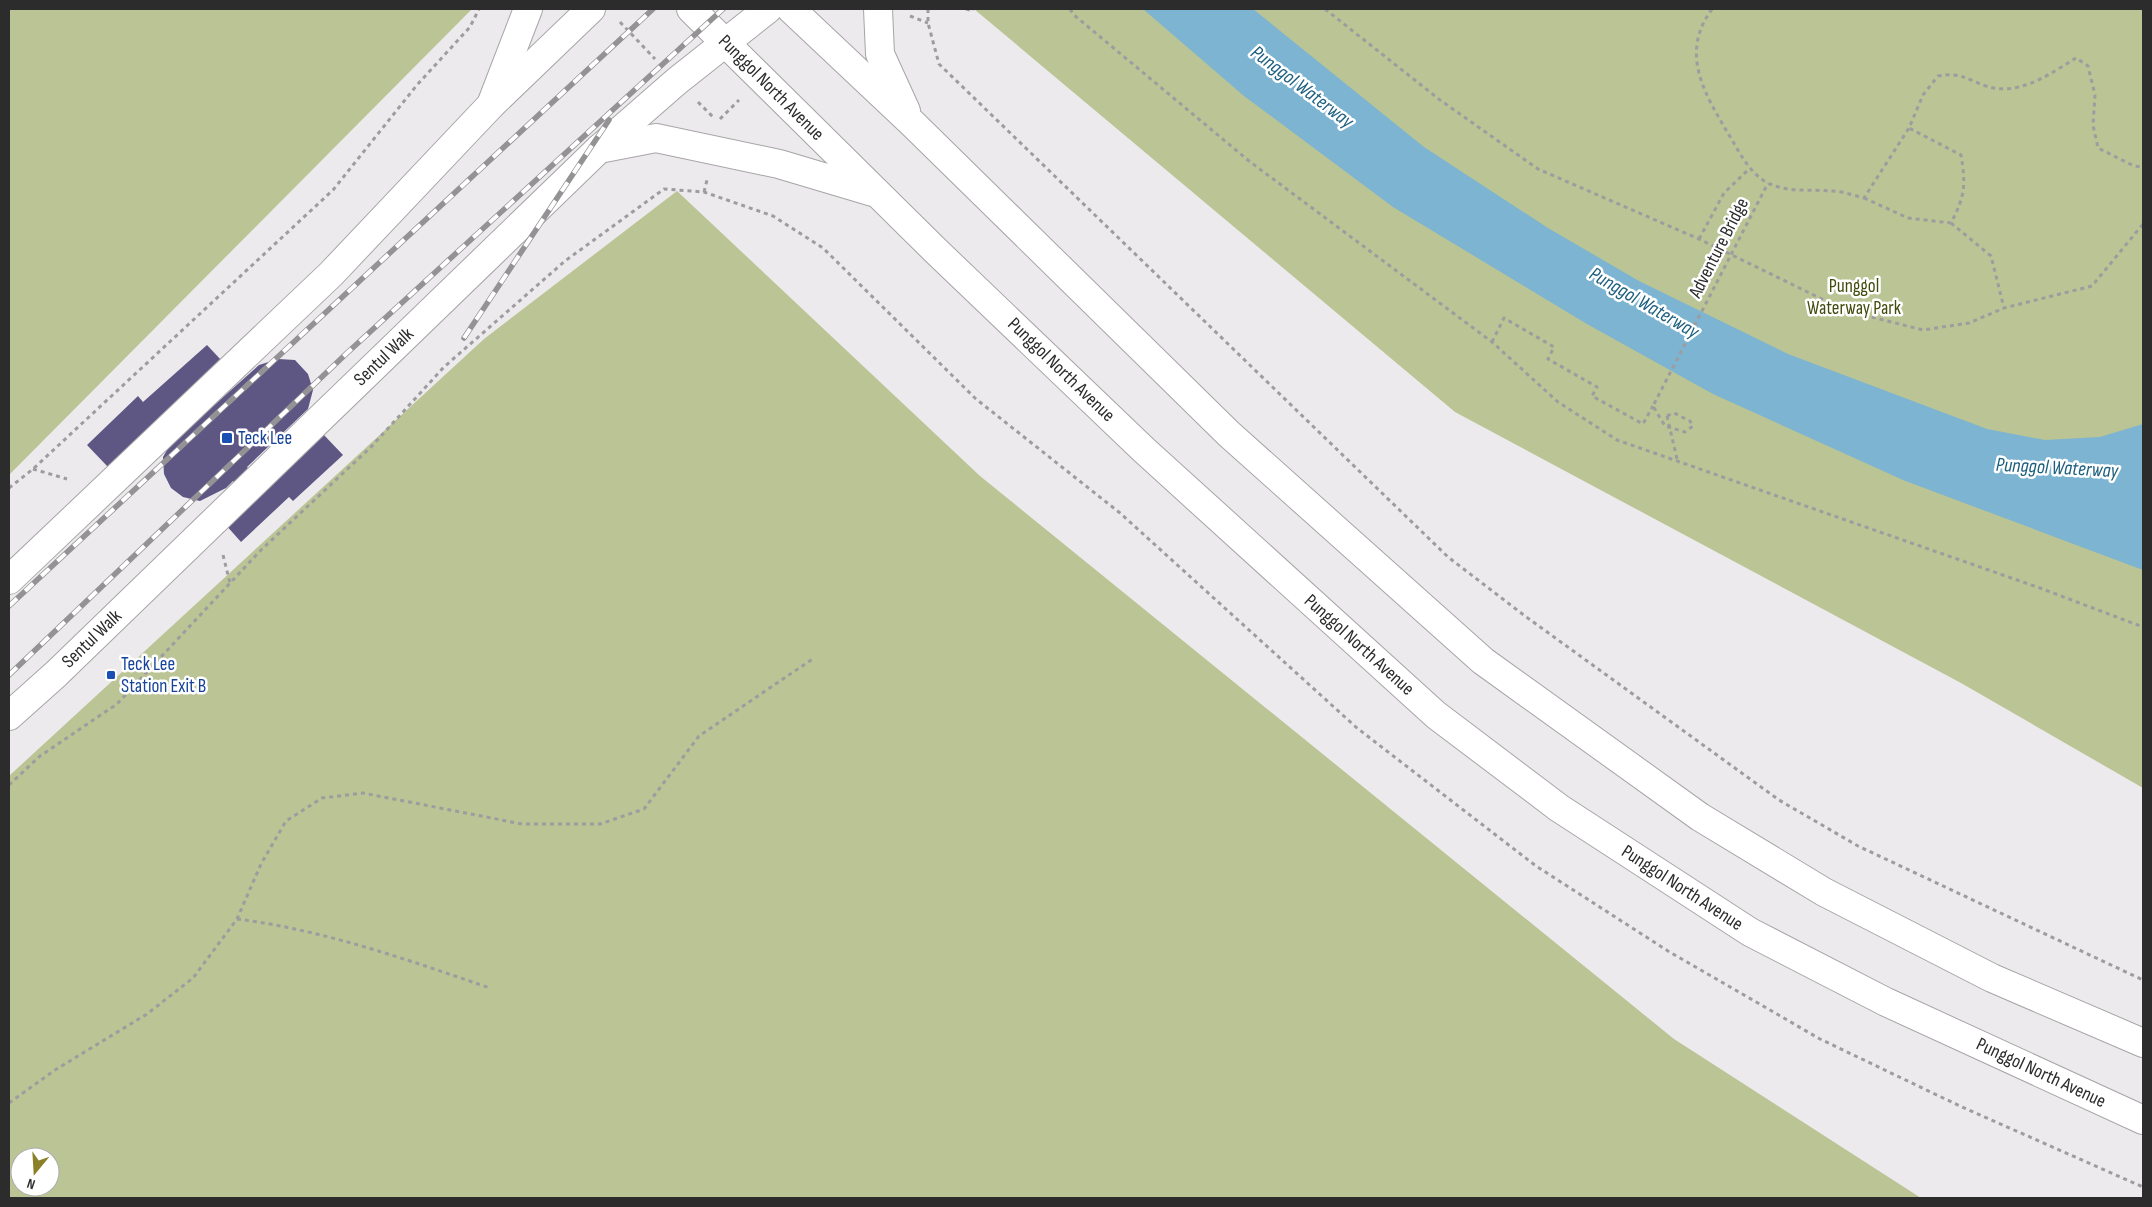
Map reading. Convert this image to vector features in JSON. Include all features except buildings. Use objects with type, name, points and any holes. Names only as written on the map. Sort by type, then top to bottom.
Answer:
[{"type":"main road","points":[[491,105],[528,9]]},
{"type":"main road","points":[[9,580],[331,274],[491,105],[591,9]]},
{"type":"main road","name":"Punggol North Avenue","points":[[691,9],[877,193],[1144,450],[1436,715],[1559,808],[1750,932],[1886,1002],[2143,1120]]},
{"type":"main road","name":"Sentul Walk","points":[[9,716],[56,674],[599,149],[768,9]]},
{"type":"main road","points":[[791,9],[912,123],[1229,434],[1483,661],[1700,816],[1824,892],[1992,978],[2143,1044]]},
{"type":"main road","points":[[878,9],[880,54],[912,123]]},
{"type":"main road","points":[[599,149],[656,138],[779,164],[877,193]]},
{"type":"path","points":[[9,488],[33,469],[333,190],[417,85],[470,28],[479,9]]},
{"type":"path","points":[[928,9],[928,23],[939,64],[1448,557],[1524,616],[1779,800],[1858,846],[2143,980]]},
{"type":"path","points":[[966,9],[973,10]]},
{"type":"path","points":[[1070,9],[1074,15],[1249,161],[1492,342],[1558,402],[1616,440],[2040,588],[2143,627]]},
{"type":"path","points":[[1324,9],[1440,100],[1538,169],[1699,239],[1826,301],[1864,315],[1923,330],[1969,322],[2004,308],[2092,286],[2143,224]]},
{"type":"path","points":[[1712,9],[1696,40],[1697,68],[1705,94],[1749,169],[1768,183],[1797,191],[1831,191],[1864,198],[1908,218],[1951,223],[1992,256],[2004,308]]},
{"type":"path","points":[[1864,198],[1909,128],[1923,95],[1938,76],[1956,73],[1988,87],[2019,88],[2049,74],[2076,58],[2088,66],[2095,96],[2093,125],[2098,148],[2134,166],[2143,167]]},
{"type":"path","points":[[1909,128],[1961,155],[1966,182],[1962,203],[1951,223]]},
{"type":"path","points":[[1699,239],[1724,193],[1749,169]]},
{"type":"path","name":"Adventure Bridge","points":[[1492,342],[1504,318],[1554,347],[1548,359],[1597,387],[1592,396],[1643,424],[1768,183]]},
{"type":"path","points":[[9,785],[40,756],[117,704],[261,550],[371,447],[444,367],[565,261],[664,189],[704,192],[773,216],[823,248],[976,399],[1120,513],[1357,728],[1536,866],[1668,951],[1820,1039],[1962,1107],[2143,1187]]},
{"type":"path","points":[[1653,406],[1665,426],[1685,432],[1693,426],[1690,420],[1674,413],[1667,416],[1677,460]]},
{"type":"path","points":[[33,469],[66,480],[72,476]]},
{"type":"path","points":[[226,548],[223,556],[230,584]]},
{"type":"path","points":[[9,1103],[55,1070],[147,1014],[193,978],[237,919],[262,864],[286,821],[322,798],[363,793],[522,824],[600,824],[644,809],[700,736],[814,658]]},
{"type":"path","points":[[237,919],[271,923],[409,960],[490,988]]},
{"type":"green space","points":[[9,9],[472,9],[9,475]]},
{"type":"green space","name":"Punggol Waterway Park","points":[[974,9],[2143,9],[2143,788],[1961,683],[1455,412]]},
{"type":"green space","points":[[677,191],[980,476],[1674,1039],[1921,1198],[9,1198],[9,776],[484,339]]},
{"type":"water","name":"Punggol Waterway","points":[[1143,9],[1253,9],[1424,147],[1548,228],[1639,281],[1788,354],[1987,429],[2045,440],[2100,437],[2143,424],[2143,570],[1903,480],[1713,394],[1587,324],[1393,207],[1244,96]]},
{"type":"railway","points":[[9,606],[653,9]]},
{"type":"railway","points":[[9,675],[347,353],[723,9]]},
{"type":"railway","points":[[464,338],[609,120]]},
{"type":"place","name":"Teck Lee","points":[[227,438]]},
{"type":"place","name":"Teck Lee Station Exit B","points":[[111,675]]}]
